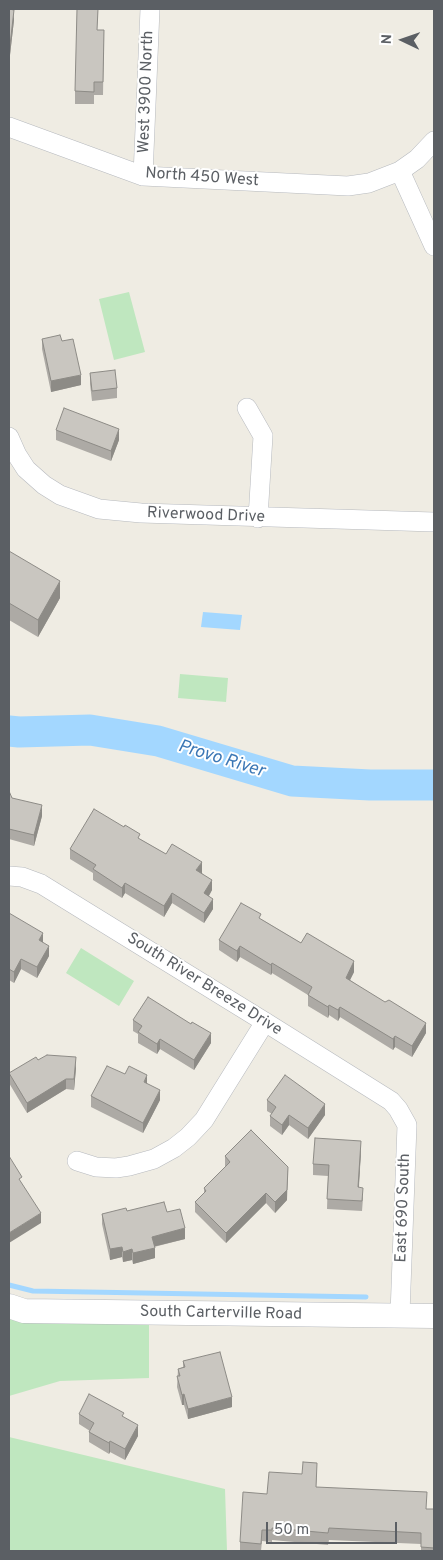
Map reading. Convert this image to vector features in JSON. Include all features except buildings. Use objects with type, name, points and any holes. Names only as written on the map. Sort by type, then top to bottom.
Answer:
[{"type":"street","name":"West 3900 North","points":[[143,176],[150,9]]},
{"type":"street","name":"North 450 West","points":[[9,127],[143,176],[348,186],[369,183],[400,171],[417,159],[434,141]]},
{"type":"street","points":[[400,171],[434,246]]},
{"type":"street","points":[[247,408],[263,436],[258,518]]},
{"type":"street","name":"Riverwood Drive","points":[[9,437],[17,456],[26,469],[44,485],[60,495],[99,509],[141,514],[434,522]]},
{"type":"street","name":"South River Breeze Drive","points":[[9,876],[41,884],[265,1022],[394,1105]]},
{"type":"street","points":[[77,1161],[96,1167],[116,1168],[154,1159],[174,1148],[188,1137],[204,1120],[265,1022]]},
{"type":"street","name":"East 690 South","points":[[394,1105],[403,1116],[407,1125],[400,1314]]},
{"type":"street","name":"South Carterville Road","points":[[9,1306],[24,1311],[400,1314],[434,1316]]},
{"type":"green space","points":[[129,292],[145,352],[114,360],[99,299]]},
{"type":"green space","points":[[180,674],[228,678],[226,702],[178,698]]},
{"type":"green space","points":[[81,948],[134,981],[119,1006],[66,973]]},
{"type":"green space","points":[[9,1314],[149,1319],[149,1378],[60,1381],[9,1396]]},
{"type":"green space","points":[[9,1437],[225,1489],[227,1551],[9,1551]]},
{"type":"water","points":[[203,612],[242,615],[240,630],[201,627]]},
{"type":"waterway","name":"Provo River","points":[[9,731],[90,730],[158,741],[292,781],[370,785],[434,785]]},
{"type":"waterway","points":[[9,1285],[33,1291],[366,1297]]}]
